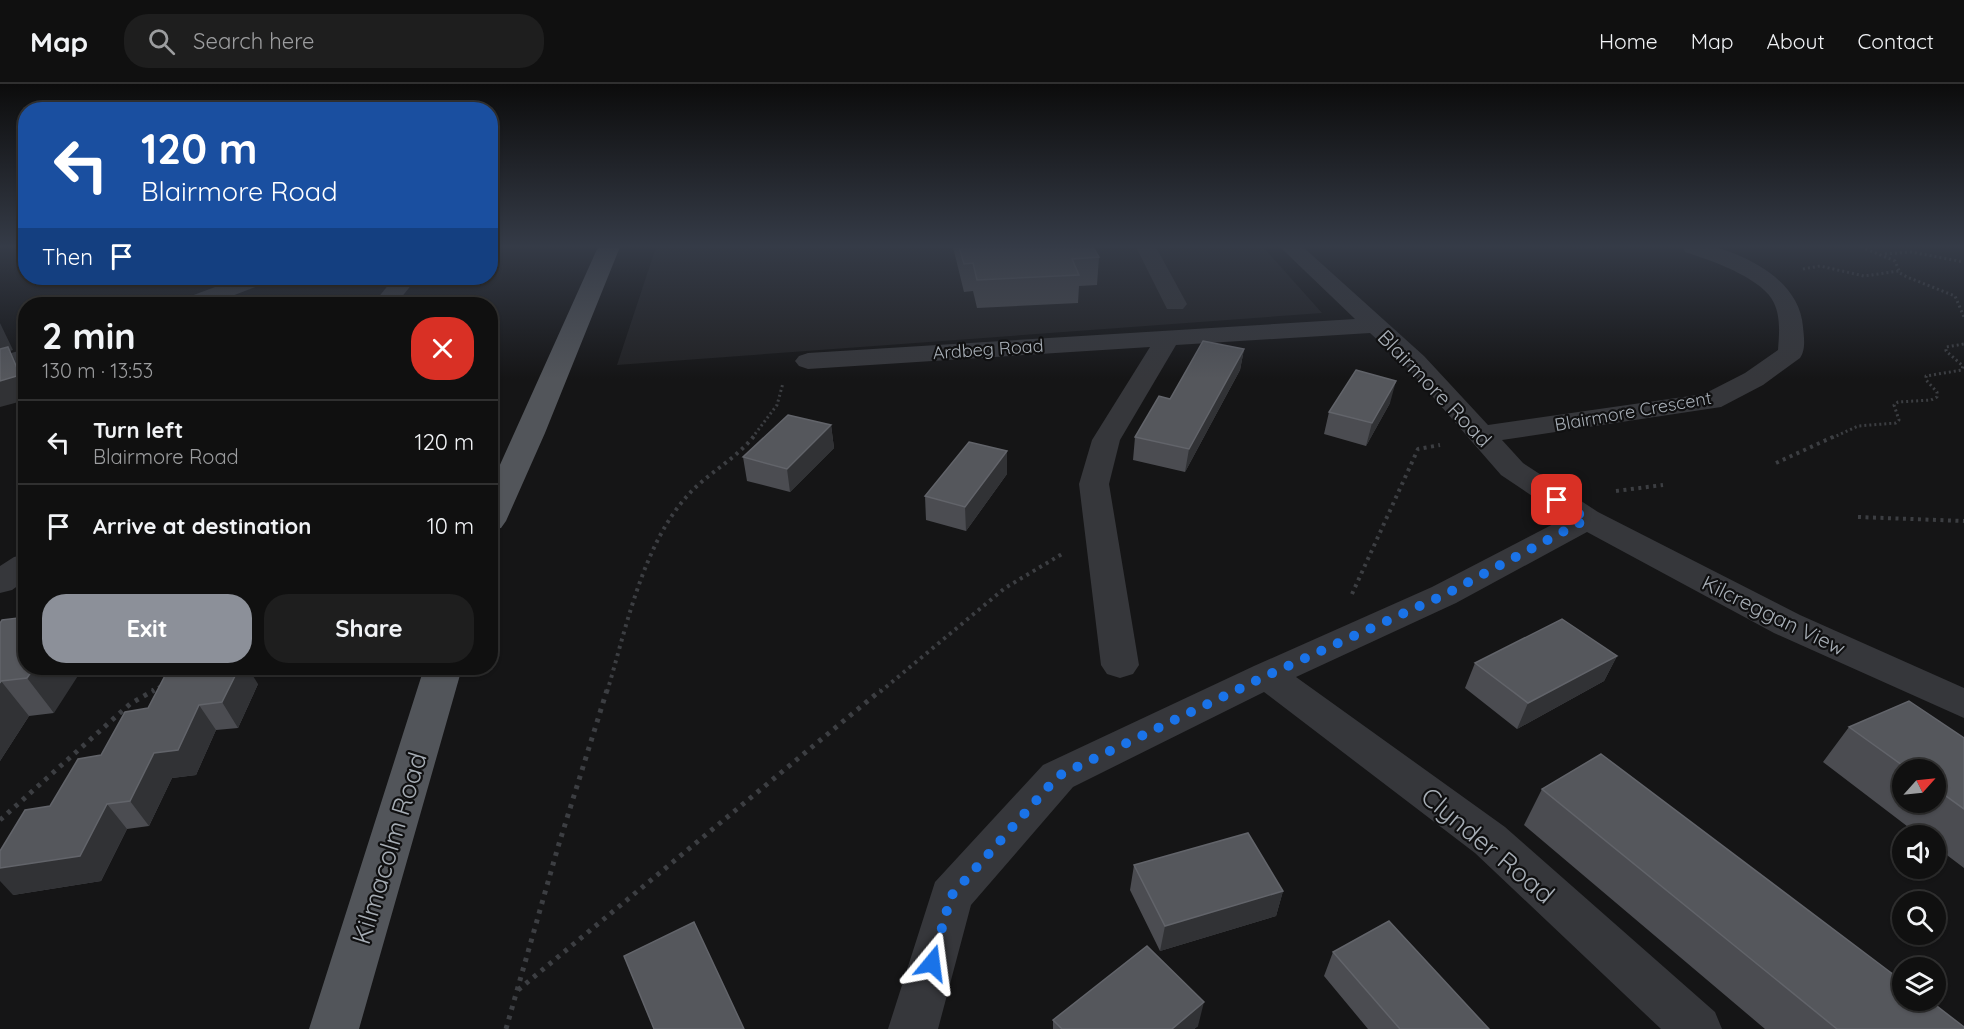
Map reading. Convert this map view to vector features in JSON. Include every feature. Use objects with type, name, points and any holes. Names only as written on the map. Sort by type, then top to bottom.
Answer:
[{"type":"main road","points":[[498,504],[531,433],[591,291]]},
{"type":"main road","name":"Kilmacolm Road","points":[[334,1029],[441,675]]},
{"type":"street","points":[[194,296],[211,291]]},
{"type":"street","points":[[1168,291],[1175,304]]},
{"type":"street","name":"Blairmore Road","points":[[1338,291],[1415,361],[1512,469],[1587,519]]},
{"type":"street","name":"Blairmore Crescent","points":[[1482,435],[1711,401],[1754,379],[1791,353],[1790,319],[1785,299],[1776,291]]},
{"type":"street","name":"Ardbeg Road","points":[[808,361],[1374,325]]},
{"type":"street","points":[[1120,665],[1094,483],[1106,440],[1168,338]]},
{"type":"street","points":[[0,364],[18,359]]},
{"type":"street","points":[[913,1029],[951,896],[1058,776],[1268,675],[1444,595],[1587,519]]},
{"type":"street","name":"Kilcreggan View","points":[[1587,519],[1787,624],[1964,704]]},
{"type":"street","points":[[0,582],[18,570]]},
{"type":"street","name":"Clynder Road","points":[[1268,675],[1490,840],[1697,1029]]},
{"type":"path","points":[[1943,291],[1955,296],[1964,317]]},
{"type":"path","points":[[1776,463],[1858,426],[1896,423],[1899,420],[1894,405],[1898,402],[1931,400],[1937,397],[1937,392],[1926,380],[1926,376],[1962,370],[1963,366],[1946,351],[1946,347],[1964,344]]},
{"type":"path","points":[[506,1029],[641,581],[668,521],[689,495],[750,441],[777,405],[786,371],[808,361]]},
{"type":"path","points":[[1328,647],[1418,449],[1482,435]]},
{"type":"path","points":[[1858,517],[1964,521]]},
{"type":"path","points":[[517,990],[1005,588],[1100,532]]},
{"type":"path","points":[[0,820],[130,704],[171,680]]},
{"type":"shaded area","points":[[641,291],[1302,291],[1322,313],[617,365]]},
{"type":"building","points":[[1203,341],[1244,349],[1189,449],[1135,437],[1159,396],[1170,399]]},
{"type":"building","points":[[8,347],[18,376],[0,381],[0,349]]},
{"type":"building","points":[[1356,370],[1396,381],[1372,423],[1329,412]]},
{"type":"building","points":[[788,415],[831,425],[787,469],[743,457]]},
{"type":"building","points":[[969,442],[1007,451],[965,507],[925,496]]},
{"type":"building","points":[[18,618],[18,675],[29,675],[27,678],[0,683],[0,623],[2,620]]},
{"type":"building","points":[[1562,619],[1617,656],[1528,703],[1475,663]]},
{"type":"building","points":[[165,675],[236,675],[222,702],[199,705],[178,750],[154,753],[130,801],[107,804],[80,856],[0,868],[0,851],[25,810],[50,806],[78,759],[101,755],[125,712],[148,708]]},
{"type":"building","points":[[1909,701],[1964,738],[1964,809],[1946,796],[1946,759],[1894,759],[1849,727]]},
{"type":"building","points":[[1601,754],[1892,973],[1892,1011],[1943,1011],[1964,1029],[1837,1029],[1542,789]]},
{"type":"building","points":[[1248,833],[1283,891],[1165,926],[1134,865]]},
{"type":"building","points":[[1389,921],[1489,1029],[1400,1029],[1333,952]]},
{"type":"building","points":[[694,922],[744,1029],[654,1029],[624,956]]},
{"type":"building","points":[[1147,946],[1204,1002],[1172,1029],[1062,1029],[1053,1020]]},
{"type":"route","points":[[932,963],[951,896],[1058,776],[1268,675],[1444,595],[1587,519],[1557,500]]}]
